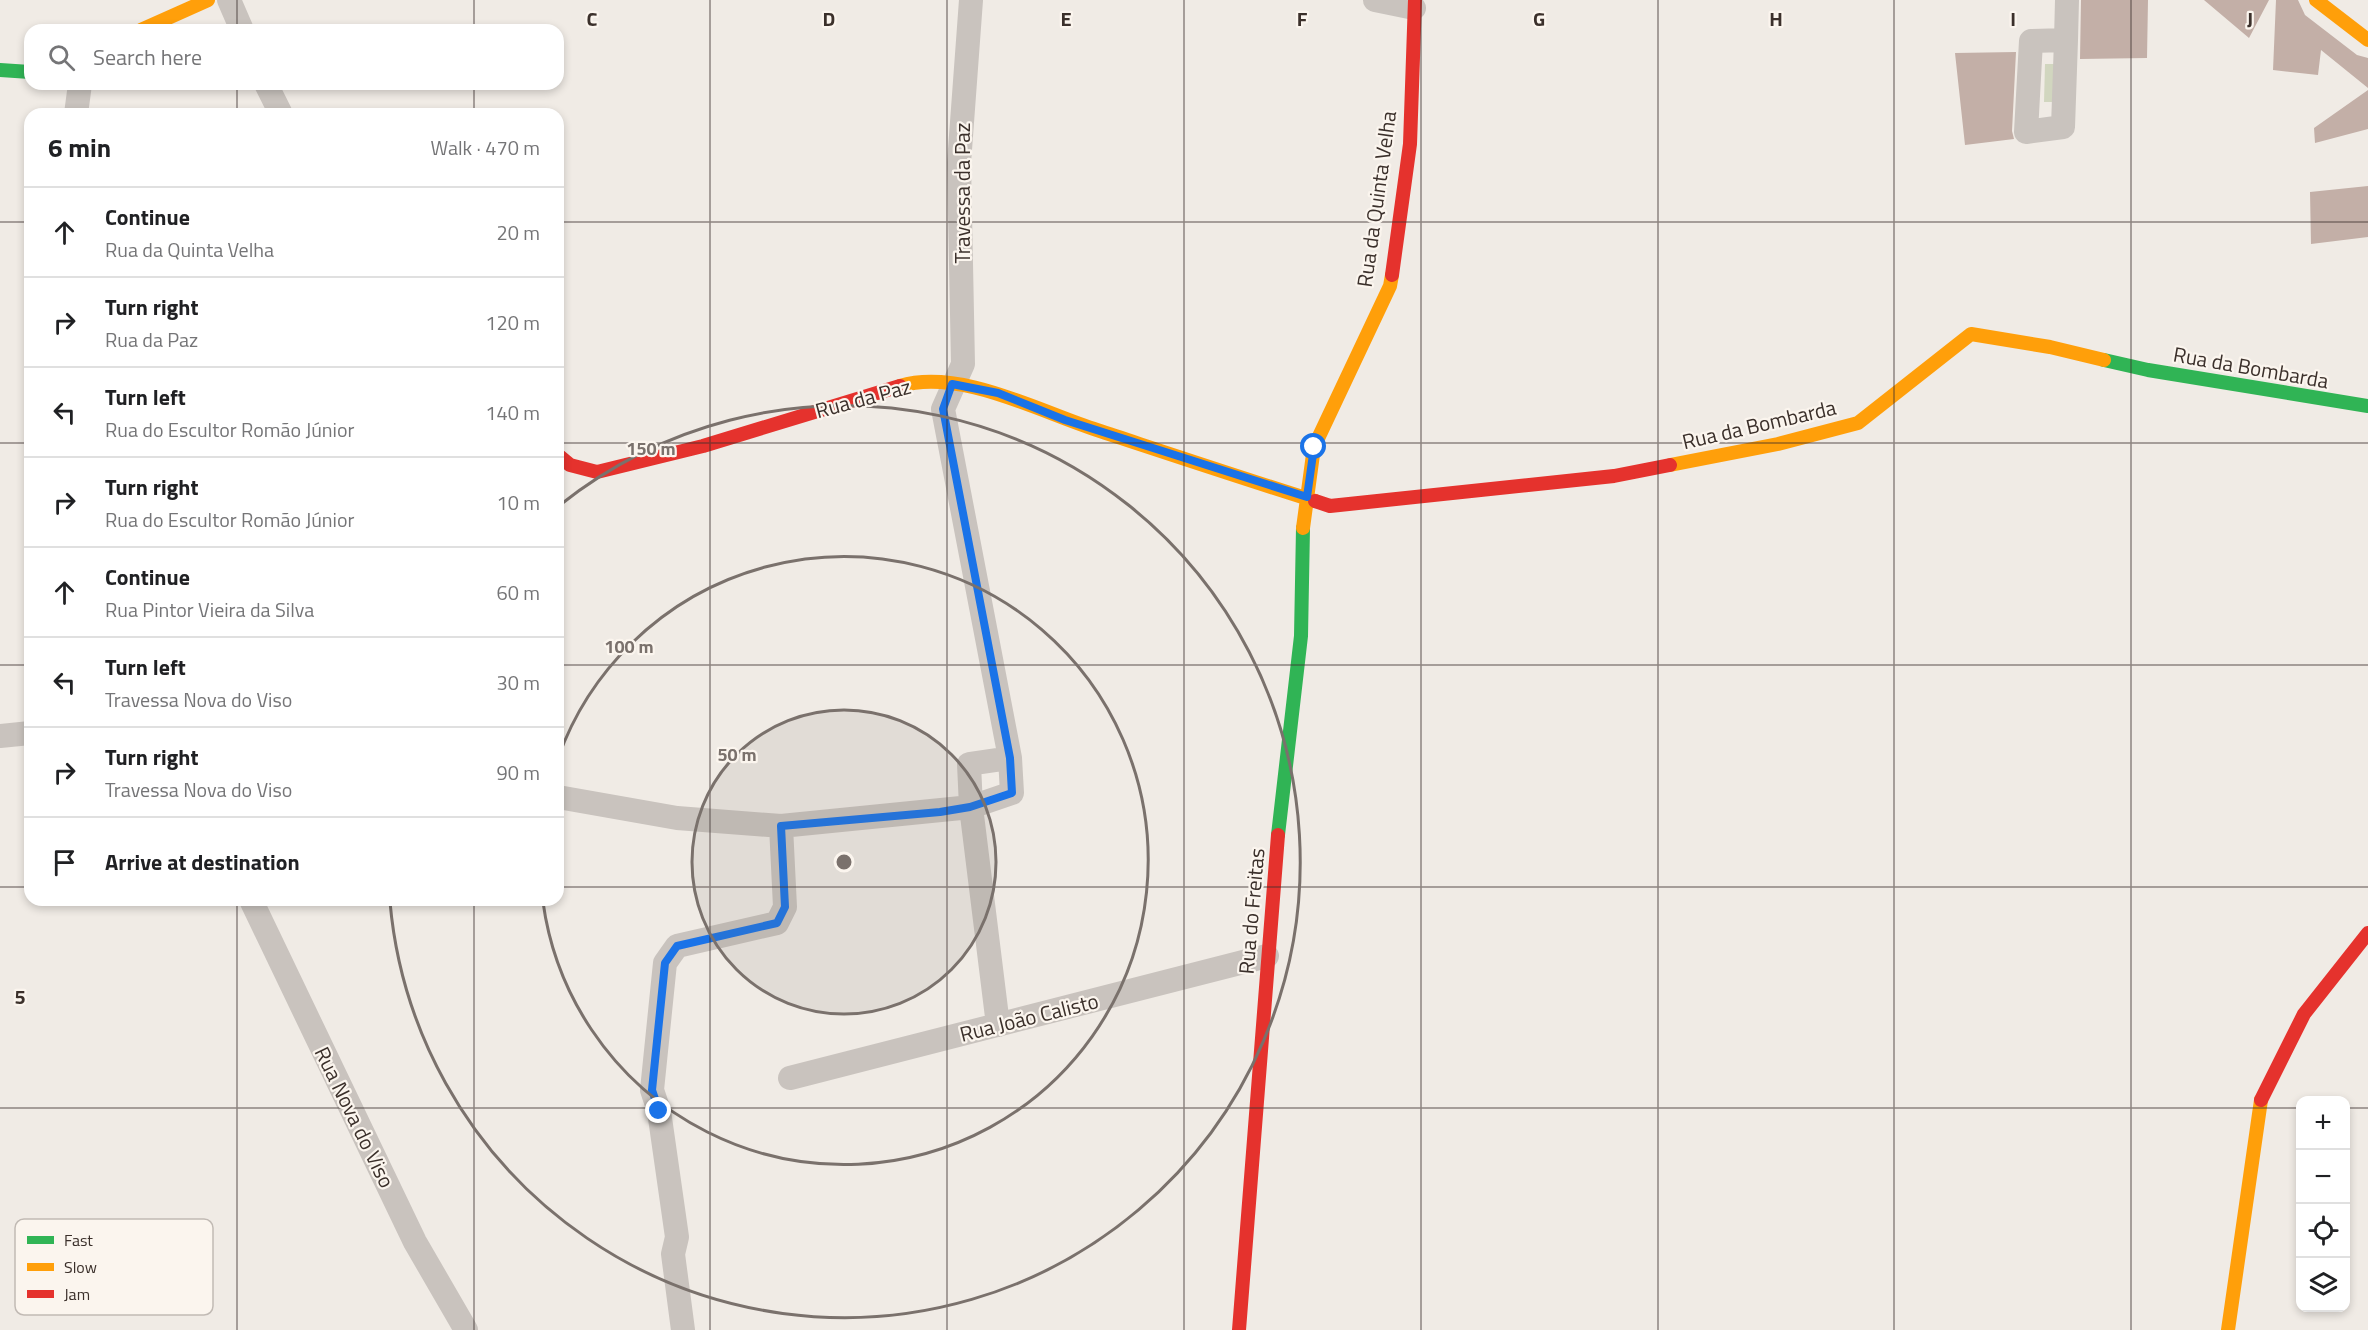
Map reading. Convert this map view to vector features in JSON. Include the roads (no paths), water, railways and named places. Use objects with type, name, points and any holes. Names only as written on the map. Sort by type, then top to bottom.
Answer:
[{"type":"street","points":[[154,24],[208,0]]},
{"type":"street","points":[[229,0],[239,24]]},
{"type":"street","name":"Travessa da Paz","points":[[970,807],[1012,793],[1010,758],[943,409],[952,384],[963,364],[959,163],[971,0]]},
{"type":"street","points":[[1375,0],[1414,4]]},
{"type":"street","points":[[2066,40],[2067,0]]},
{"type":"street","points":[[2316,0],[2368,40]]},
{"type":"street","name":"Rua da Quinta Velha","points":[[1307,497],[1314,447],[1390,286],[1410,144],[1414,4]]},
{"type":"street","points":[[0,70],[24,72]]},
{"type":"street","points":[[77,108],[79,90]]},
{"type":"street","points":[[269,90],[278,108]]},
{"type":"street","name":"Rua da Bombarda","points":[[1307,497],[1330,506],[1602,477],[1778,444],[1858,423],[1971,334],[2050,348],[2148,370],[2368,406]]},
{"type":"street","name":"Rua da Paz","points":[[564,460],[570,465],[597,472],[703,446],[910,383],[952,384],[998,393],[1065,420],[1307,497]]},
{"type":"street","name":"Rua do Freitas","points":[[1239,1330],[1282,784],[1301,636],[1303,525],[1307,497]]},
{"type":"street","points":[[0,735],[24,733]]},
{"type":"street","points":[[998,1025],[970,807],[969,764],[1010,758]]},
{"type":"street","points":[[564,798],[677,818],[781,826],[970,807]]},
{"type":"street","points":[[683,1330],[673,1254],[677,1238],[659,1111],[652,1090],[665,963],[677,946],[777,923],[785,907],[781,826]]},
{"type":"street","name":"Rua Nova do Viso","points":[[254,906],[416,1242],[466,1330]]},
{"type":"street","points":[[2228,1330],[2261,1097],[2304,1014],[2368,933]]},
{"type":"street","name":"Rua João Calisto","points":[[790,1078],[1267,956]]}]
